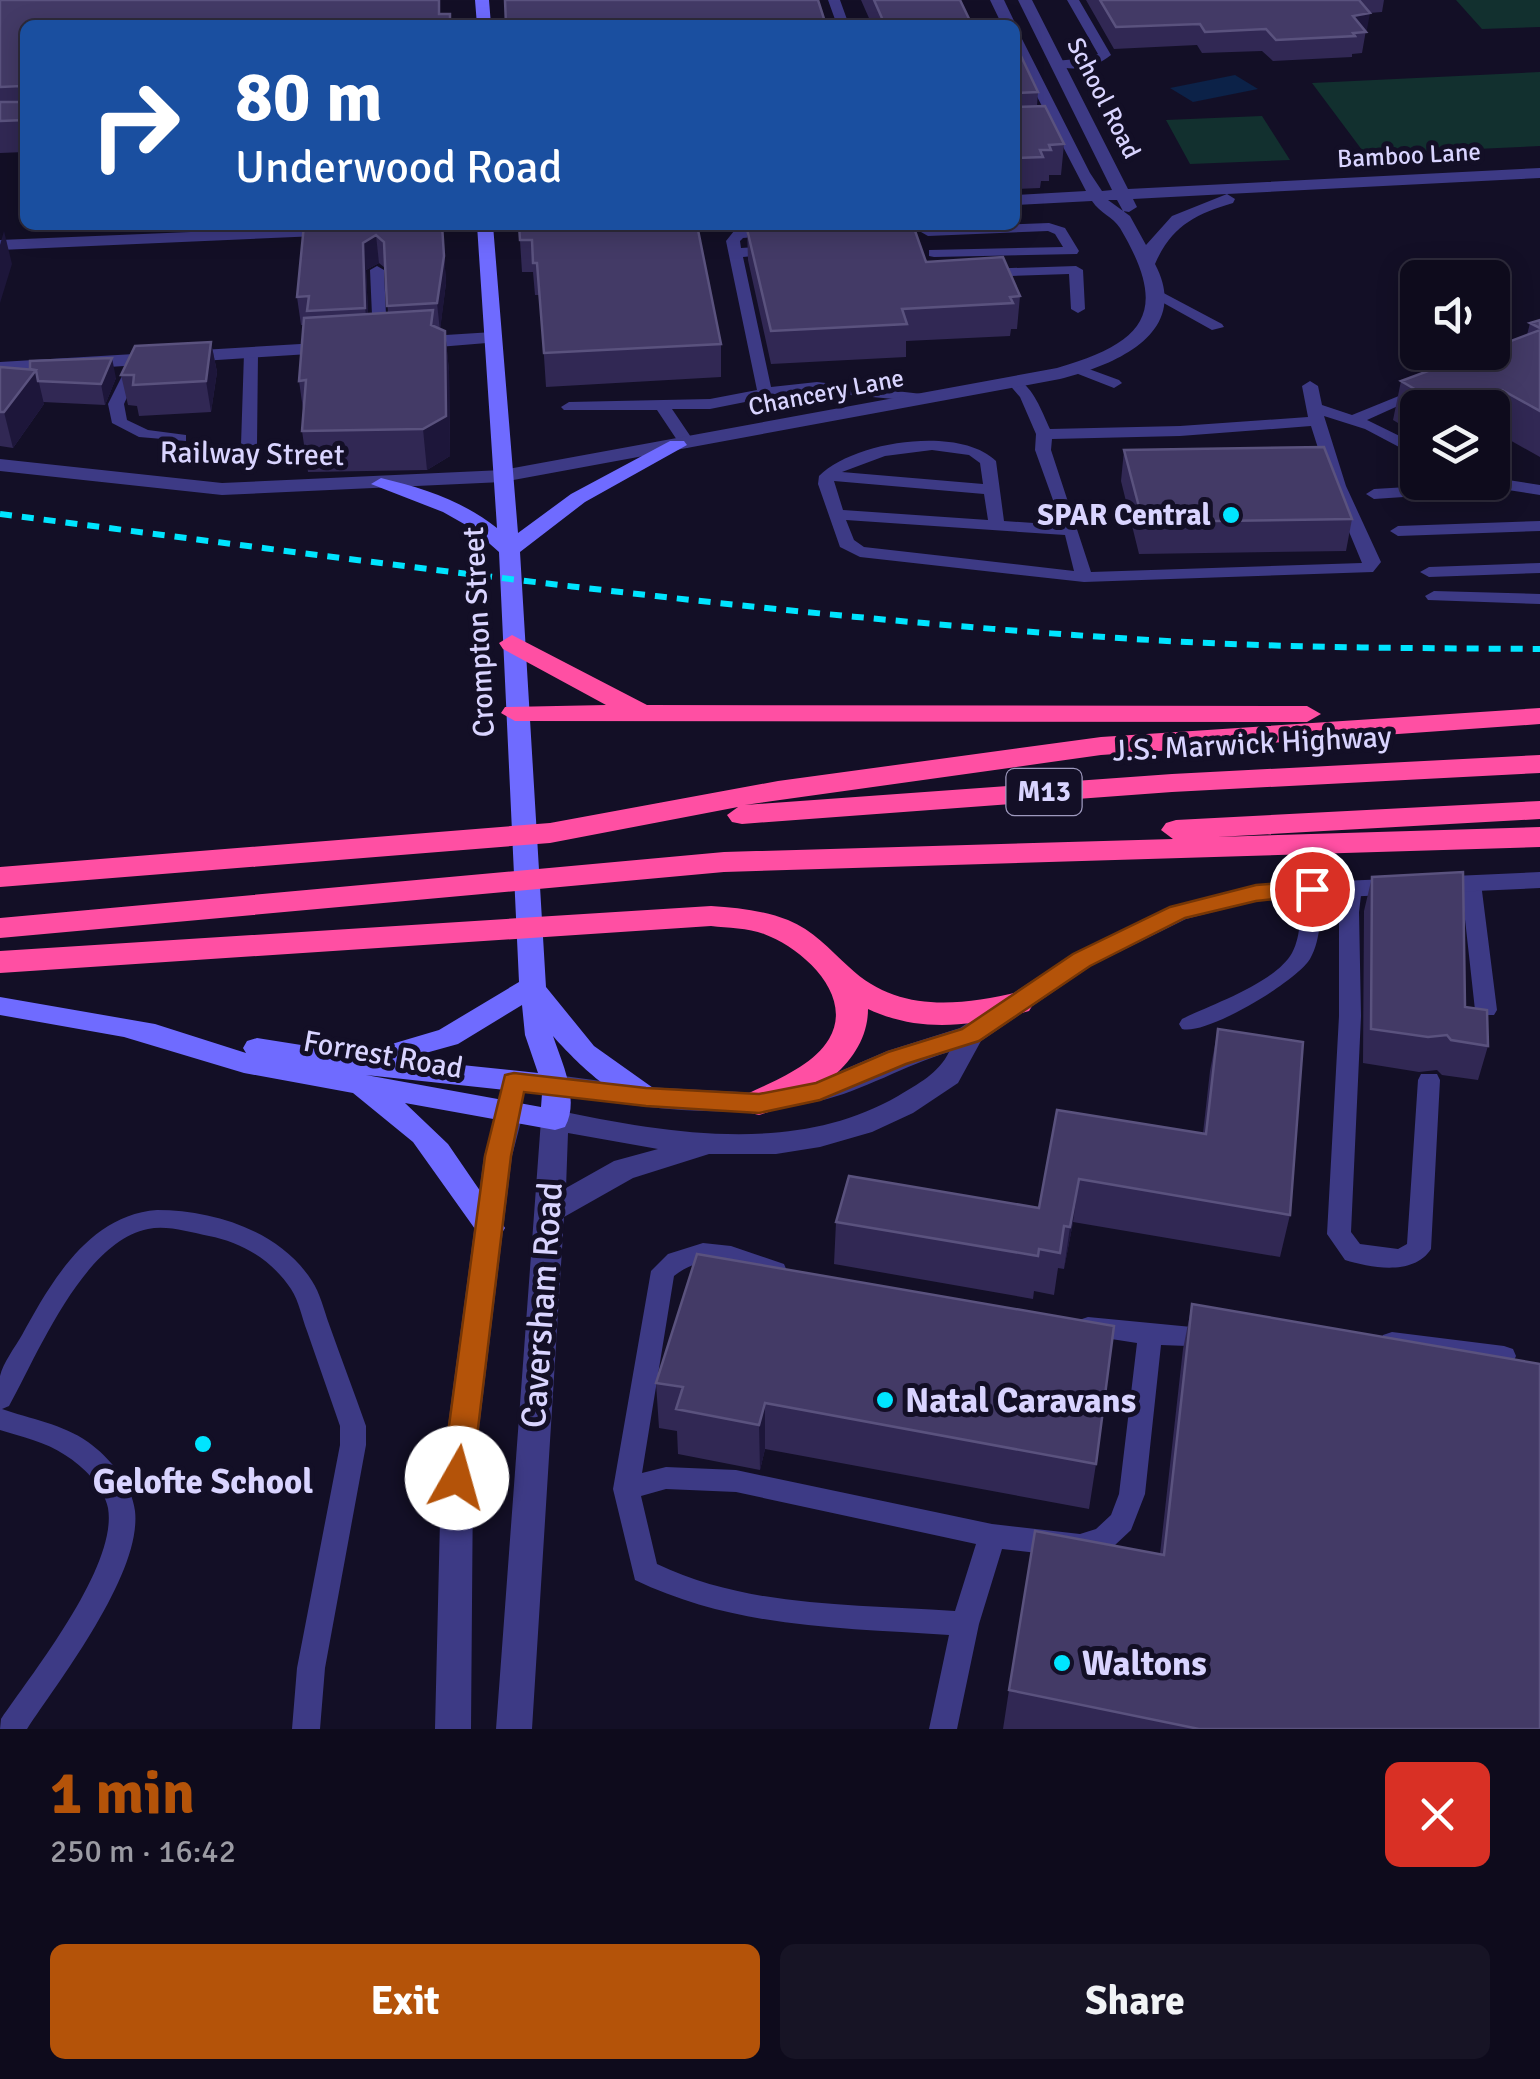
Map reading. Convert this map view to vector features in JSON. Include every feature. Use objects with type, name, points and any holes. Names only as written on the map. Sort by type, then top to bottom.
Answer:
[{"type":"highway","points":[[512,634],[642,713]]},
{"type":"highway","points":[[516,713],[1540,715]]},
{"type":"highway","points":[[550,834],[778,790],[1100,746],[1540,715]]},
{"type":"highway","name":"J.S. Marwick Highway","points":[[550,834],[846,804],[1540,764]]},
{"type":"highway","name":"M13","points":[[0,928],[724,862],[1314,820],[1540,810]]},
{"type":"highway","name":"M13","points":[[0,877],[550,834]]},
{"type":"highway","points":[[724,862],[1540,837]]},
{"type":"highway","points":[[0,962],[711,916],[764,922],[782,929],[838,975],[886,1005],[917,1016],[960,1018],[1018,1003]]},
{"type":"highway","points":[[759,1103],[806,1080],[848,1037],[853,1006],[838,975]]},
{"type":"street","name":"School Road","points":[[1025,0],[1125,195],[1130,208],[1124,220]]},
{"type":"street","points":[[1023,72],[1061,68]]},
{"type":"street","name":"School Road","points":[[1023,72],[1052,129],[1105,208],[1124,220],[1148,262],[1156,293],[1148,328]]},
{"type":"street","name":"Bamboo Lane","points":[[1020,200],[1540,174]]},
{"type":"street","name":"Bamboo Lane","points":[[1148,262],[1152,246],[1177,220],[1222,200],[1281,187]]},
{"type":"street","name":"Crompton Street","points":[[483,230],[509,556],[528,948],[539,1035],[556,1084],[555,1120]]},
{"type":"street","points":[[0,245],[348,231]]},
{"type":"street","name":"Chancery Lane","points":[[503,476],[1078,369],[1128,346],[1148,328]]},
{"type":"street","points":[[0,368],[494,338]]},
{"type":"street","points":[[381,484],[432,497],[470,514],[509,556],[578,498],[682,444]]},
{"type":"street","name":"Railway Street","points":[[0,465],[222,489],[503,476]]},
{"type":"street","points":[[556,1084],[646,1097],[759,1103],[820,1091],[897,1058],[970,1035],[1082,960],[1178,912],[1256,893],[1540,880]]},
{"type":"street","points":[[344,1072],[448,1038],[532,986],[556,1024],[594,1064],[646,1097]]},
{"type":"street","name":"Forrest Road","points":[[0,1006],[68,1016],[202,1046],[244,1063],[344,1072],[512,1096],[555,1120]]},
{"type":"street","points":[[512,1096],[539,1035]]},
{"type":"street","points":[[555,1120],[639,1138],[721,1143],[776,1143],[838,1133],[884,1116],[953,1071],[970,1035]]},
{"type":"street","points":[[344,1072],[417,1126],[445,1156],[490,1228]]},
{"type":"street","name":"Forrest Road","points":[[512,1096],[556,1084]]},
{"type":"street","name":"Caversham Road","points":[[453,1729],[457,1478],[498,1156],[512,1096]]},
{"type":"street","name":"Caversham Road","points":[[514,1729],[555,1120]]},
{"type":"street","points":[[550,1211],[624,1169],[721,1143]]},
{"type":"lane","points":[[1061,68],[1088,64],[1105,55],[1073,0]]},
{"type":"lane","points":[[1020,227],[1049,227],[1060,232],[1072,251],[1078,309]]},
{"type":"lane","points":[[928,230],[938,269]]},
{"type":"lane","points":[[765,393],[733,240],[739,234],[790,240]]},
{"type":"lane","points":[[934,253],[1072,251]]},
{"type":"lane","points":[[377,270],[380,345]]},
{"type":"lane","points":[[968,274],[1076,270]]},
{"type":"lane","points":[[1156,293],[1218,327]]},
{"type":"lane","points":[[249,444],[251,353]]},
{"type":"lane","points":[[137,360],[116,404],[120,423],[145,434],[180,438]]},
{"type":"lane","points":[[1078,369],[1114,383]]},
{"type":"lane","points":[[1015,382],[1028,396],[1044,434],[1043,450],[1084,577]]},
{"type":"lane","points":[[828,476],[846,543],[860,552],[1084,577],[1370,567],[1373,562],[1338,486],[1310,386]]},
{"type":"lane","points":[[1353,420],[1437,386]]},
{"type":"lane","points":[[569,408],[710,404],[765,393],[835,387],[922,399]]},
{"type":"lane","points":[[661,405],[682,444]]},
{"type":"lane","points":[[1044,434],[1180,431],[1316,415],[1353,420],[1400,443]]},
{"type":"lane","points":[[828,476],[839,466],[894,448],[970,450],[988,460],[997,528]]},
{"type":"lane","points":[[828,476],[992,490]]},
{"type":"lane","points":[[1510,485],[1540,490]]},
{"type":"lane","points":[[1374,494],[1400,492]]},
{"type":"lane","points":[[836,514],[1072,531]]},
{"type":"lane","points":[[1398,531],[1540,526]]},
{"type":"lane","points":[[1429,572],[1540,568]]},
{"type":"lane","points":[[1508,569],[1532,598]]},
{"type":"lane","points":[[1434,596],[1532,598]]},
{"type":"lane","points":[[1471,882],[1486,1010]]},
{"type":"lane","points":[[1352,887],[1339,1234],[1353,1254],[1401,1259],[1419,1248],[1429,1080]]},
{"type":"lane","points":[[1190,1024],[1265,986],[1298,960],[1306,939],[1312,889]]},
{"type":"lane","points":[[0,1399],[76,1268],[103,1239],[124,1226],[167,1219],[225,1229],[269,1248],[291,1270],[304,1288],[352,1426],[353,1445],[311,1668],[306,1729]]},
{"type":"lane","points":[[803,1281],[708,1250],[675,1260],[663,1272],[626,1489],[645,1572],[671,1587],[733,1603],[965,1624]]},
{"type":"lane","points":[[1062,1323],[1150,1335],[1244,1338]]},
{"type":"lane","points":[[626,1489],[666,1478],[736,1482],[992,1536],[1080,1546],[1105,1538],[1122,1522],[1132,1494],[1150,1335]]},
{"type":"lane","points":[[1376,1341],[1504,1356]]},
{"type":"lane","points":[[0,1419],[76,1448],[103,1474],[118,1496],[122,1514],[121,1536],[106,1581],[11,1729]]},
{"type":"lane","points":[[943,1729],[965,1624],[992,1536]]},
{"type":"green space","points":[[1456,0],[1540,0],[1540,27],[1482,29]]},
{"type":"green space","points":[[1540,72],[1540,146],[1365,154],[1312,83]]},
{"type":"green space","points":[[1262,116],[1290,160],[1190,164],[1166,120]]},
{"type":"water","points":[[1235,75],[1258,89],[1193,102],[1170,88]]},
{"type":"building","points":[[0,0],[439,0],[439,14],[450,14],[450,20],[20,20],[20,86],[0,87]]},
{"type":"building","points":[[505,0],[818,0],[824,20],[506,20]]},
{"type":"building","points":[[874,0],[960,0],[970,20],[883,20]]},
{"type":"building","points":[[1100,0],[1359,0],[1370,13],[1353,16],[1366,32],[1353,33],[1355,36],[1276,40],[1266,29],[1205,32],[1200,24],[1116,27]]},
{"type":"building","points":[[1021,56],[1038,92],[1020,93]]},
{"type":"building","points":[[0,102],[20,102],[20,120],[0,121]]},
{"type":"building","points":[[1045,106],[1064,144],[1040,150],[1043,157],[1020,158],[1020,107]]},
{"type":"building","points":[[304,230],[442,230],[444,256],[437,303],[387,306],[384,242],[376,235],[363,243],[365,308],[307,311],[309,296],[297,297]]},
{"type":"building","points":[[519,230],[698,230],[721,344],[544,353],[537,263],[533,263],[532,240],[520,240]]},
{"type":"building","points":[[747,230],[915,230],[926,262],[1003,257],[1020,296],[1010,297],[1013,303],[902,309],[907,324],[771,331]]},
{"type":"building","points":[[433,310],[431,325],[445,331],[446,416],[423,429],[302,431],[306,380],[299,381],[304,318]]},
{"type":"building","points":[[1540,330],[1540,411],[1510,394],[1510,390],[1416,390],[1401,381],[1431,370],[1510,370],[1510,341]]},
{"type":"building","points":[[211,342],[206,381],[133,385],[134,375],[121,375],[135,346]]},
{"type":"building","points":[[112,358],[101,384],[38,381],[36,370],[30,369],[30,361]]},
{"type":"building","points":[[0,367],[36,370],[4,412],[0,412]]},
{"type":"building","points":[[1324,447],[1352,519],[1143,522],[1124,450]]},
{"type":"building","points":[[1463,872],[1465,1007],[1487,1010],[1488,1046],[1451,1040],[1447,1035],[1428,1037],[1371,1029],[1372,877]]},
{"type":"building","points":[[1218,1029],[1303,1042],[1290,1215],[1079,1179],[1070,1227],[1064,1226],[1060,1253],[1039,1249],[1038,1256],[836,1222],[849,1176],[1039,1208],[1057,1110],[1206,1134]]},
{"type":"building","name":"Natal Caravans","points":[[697,1254],[1114,1326],[1096,1464],[765,1403],[759,1425],[676,1409],[683,1387],[656,1383]]},
{"type":"building","points":[[1192,1304],[1540,1364],[1540,1729],[1199,1729],[1009,1690],[1035,1531],[1164,1555]]},
{"type":"railway","points":[[0,514],[575,587],[863,618],[1200,643],[1540,649]]},
{"type":"place","name":"SPAR Central","points":[[1231,515]]},
{"type":"place","name":"Natal Caravans","points":[[885,1400]]},
{"type":"place","name":"Gelofte School","points":[[203,1444]]},
{"type":"place","name":"Waltons","points":[[1062,1663]]},
{"type":"route","points":[[457,1478],[498,1156],[514,1082],[646,1097],[759,1103],[820,1091],[897,1058],[970,1035],[1082,960],[1178,912],[1256,893],[1312,889]]}]
